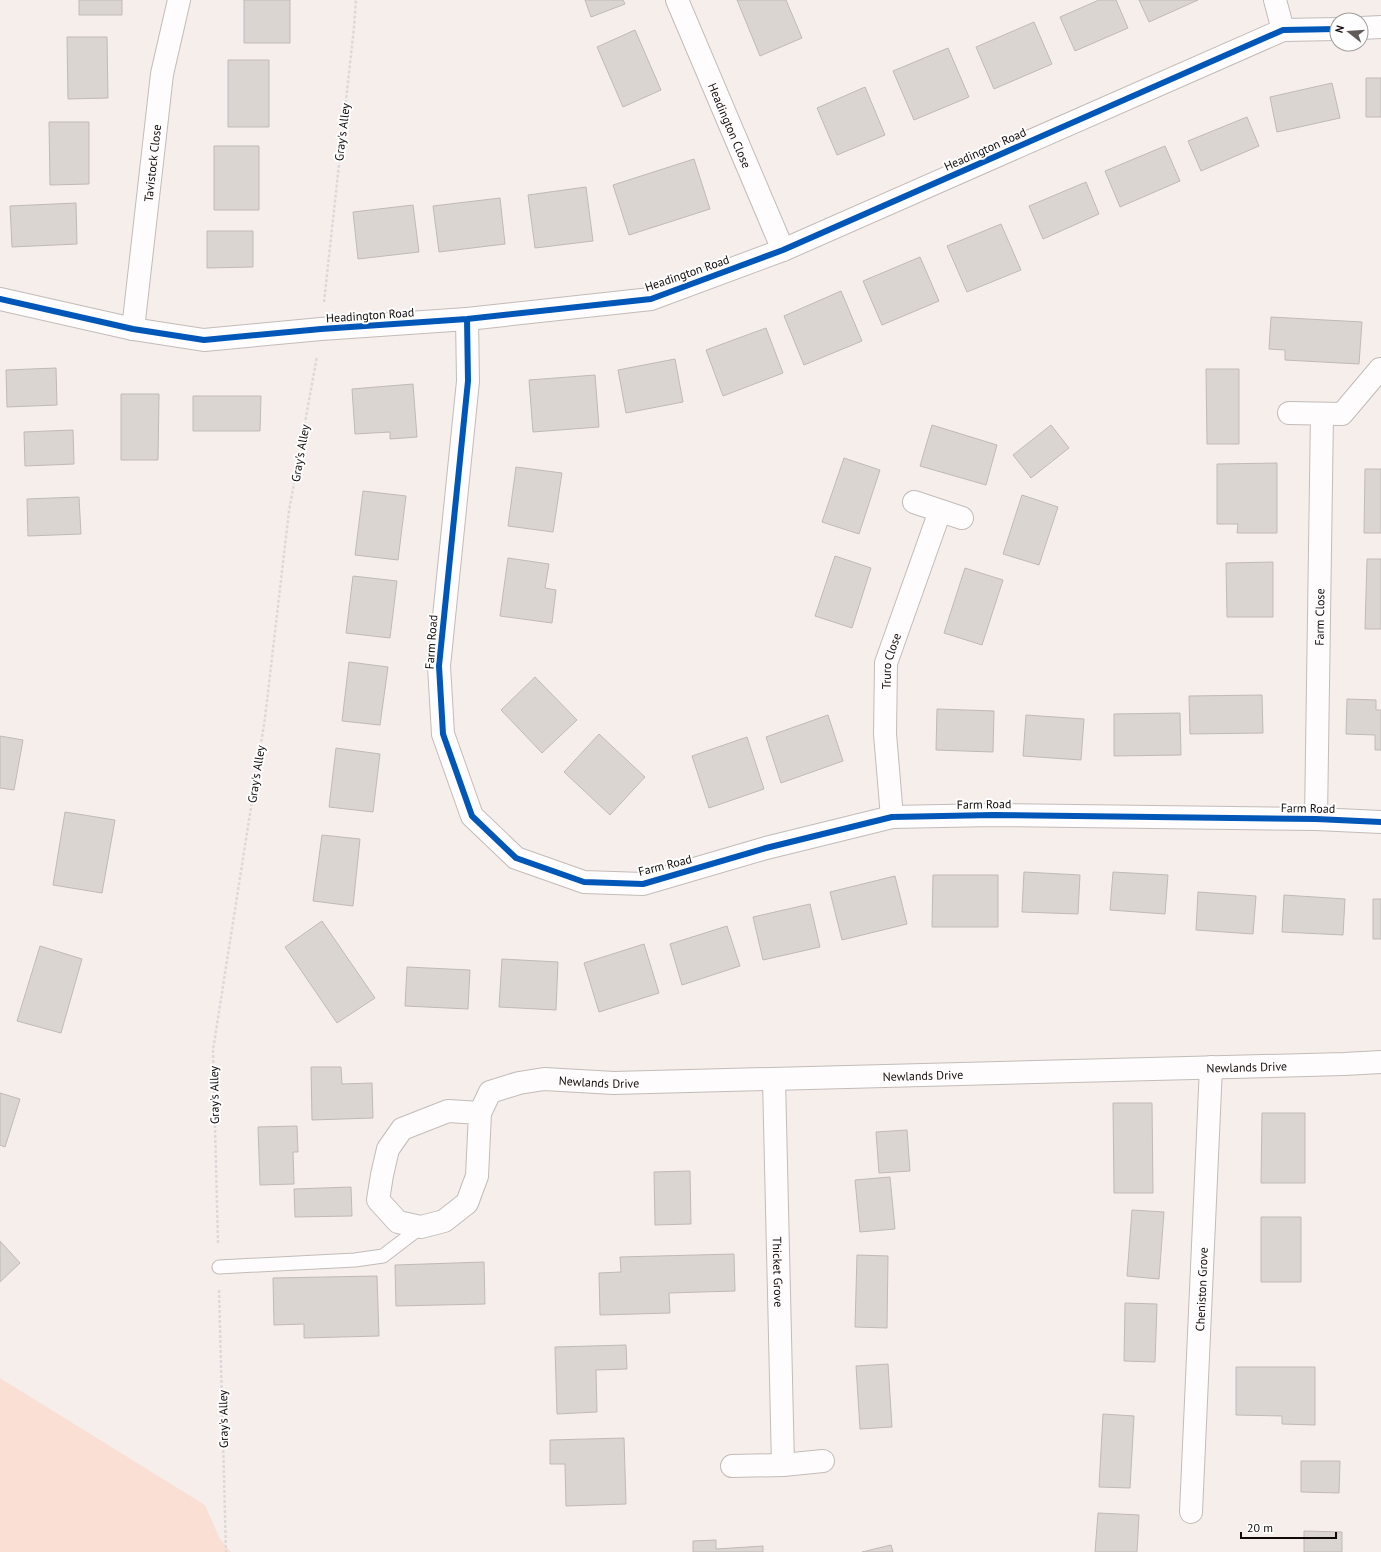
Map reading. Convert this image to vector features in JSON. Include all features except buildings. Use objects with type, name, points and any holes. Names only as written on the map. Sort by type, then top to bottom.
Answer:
[{"type":"street","name":"Tavistock Close","points":[[133,329],[162,74],[179,0]]},
{"type":"street","name":"Headington Close","points":[[677,0],[783,250]]},
{"type":"street","points":[[1275,0],[1283,30]]},
{"type":"street","points":[[1369,28],[1381,27]]},
{"type":"street","name":"Headington Road","points":[[0,299],[133,329],[204,340],[321,329],[467,320],[651,299],[783,250],[1283,30],[1329,28]]},
{"type":"street","name":"Farm Road","points":[[467,320],[468,381],[439,666],[443,734],[472,816],[516,858],[584,882],[643,884],[766,848],[892,817],[993,815],[1316,819],[1381,822]]},
{"type":"street","points":[[1288,413],[1342,414],[1380,369]]},
{"type":"street","name":"Farm Close","points":[[1316,819],[1322,414]]},
{"type":"street","points":[[914,502],[962,518]]},
{"type":"street","name":"Truro Close","points":[[892,817],[885,734],[886,663],[940,511]]},
{"type":"street","name":"Newlands Drive","points":[[480,1113],[448,1111],[402,1129],[388,1149],[378,1200],[398,1222],[421,1227],[444,1221],[467,1203],[477,1176],[480,1113],[490,1092],[519,1082],[544,1079],[614,1083],[1381,1062]]},
{"type":"street","name":"Cheniston Grove","points":[[1191,1512],[1211,1067]]},
{"type":"street","name":"Thicket Grove","points":[[774,1079],[783,1466]]},
{"type":"street","points":[[732,1466],[783,1466],[823,1461]]},
{"type":"lane","points":[[219,1267],[355,1260],[384,1256],[421,1227]]},
{"type":"shaded area","points":[[0,1378],[205,1505],[220,1539],[231,1552],[0,1552]]},
{"type":"cycle path","points":[[0,299],[133,329],[204,340],[321,329],[467,319],[651,299],[783,250],[1283,30],[1329,29]]},
{"type":"cycle path","points":[[467,319],[468,381],[439,666],[443,734],[472,816],[516,858],[584,882],[643,884],[766,848],[892,817],[993,815],[1316,819],[1381,822]]}]
